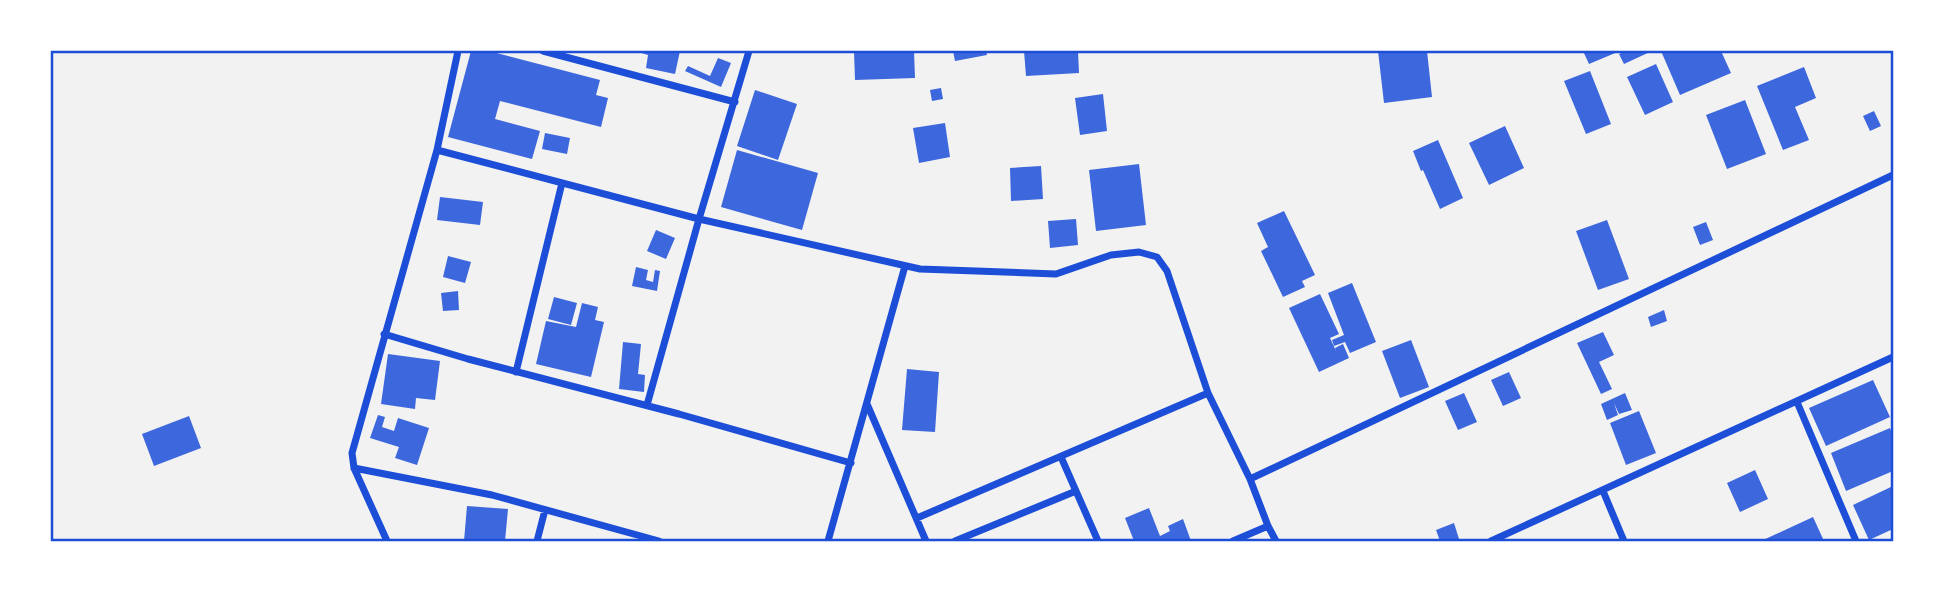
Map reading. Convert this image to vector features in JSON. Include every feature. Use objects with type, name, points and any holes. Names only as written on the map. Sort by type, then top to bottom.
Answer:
[{"type":"street","points":[[387,541],[354,468],[352,453],[437,150],[458,51]]},
{"type":"street","points":[[543,51],[735,102]]},
{"type":"street","points":[[647,405],[749,51]]},
{"type":"street","points":[[437,150],[699,219],[920,269],[1056,274],[1111,255],[1139,252],[1157,257],[1167,271],[1208,393],[1250,479],[1276,541]]},
{"type":"street","points":[[1250,479],[1893,176]]},
{"type":"street","points":[[516,372],[562,183]]},
{"type":"street","points":[[828,541],[905,266]]},
{"type":"street","points":[[384,334],[851,463]]},
{"type":"street","points":[[1491,541],[1893,357]]},
{"type":"street","points":[[917,518],[1208,393]]},
{"type":"street","points":[[1797,402],[1856,541]]},
{"type":"street","points":[[867,404],[926,541]]},
{"type":"street","points":[[1061,457],[1098,541]]},
{"type":"street","points":[[354,468],[492,495],[659,541]]},
{"type":"street","points":[[955,541],[1076,491]]},
{"type":"street","points":[[1602,491],[1623,541]]},
{"type":"street","points":[[537,541],[545,510]]},
{"type":"street","points":[[1233,541],[1268,526]]},
{"type":"building","points":[[471,51],[489,51],[600,80],[596,95],[608,98],[601,127],[500,101],[495,119],[540,131],[532,159],[448,137]]},
{"type":"building","points":[[635,51],[680,51],[675,74],[646,68],[648,55]]},
{"type":"building","points":[[854,51],[914,51],[915,78],[855,80]]},
{"type":"building","points":[[953,51],[986,51],[987,55],[955,61]]},
{"type":"building","points":[[1024,51],[1078,51],[1079,73],[1026,76]]},
{"type":"building","points":[[1378,51],[1427,51],[1432,97],[1384,103]]},
{"type":"building","points":[[1583,51],[1620,51],[1589,64]]},
{"type":"building","points":[[1626,51],[1652,51],[1624,64],[1619,54]]},
{"type":"building","points":[[1661,51],[1721,51],[1731,73],[1680,95]]},
{"type":"building","points":[[718,58],[731,63],[721,87],[685,71],[688,66],[710,76]]},
{"type":"building","points":[[1656,64],[1673,102],[1645,115],[1627,77]]},
{"type":"building","points":[[1804,67],[1816,98],[1795,107],[1809,140],[1783,150],[1757,86]]},
{"type":"building","points":[[1590,71],[1611,124],[1586,134],[1564,81]]},
{"type":"building","points":[[941,88],[943,99],[932,101],[930,90]]},
{"type":"building","points":[[755,90],[797,104],[778,160],[737,146]]},
{"type":"building","points":[[1103,94],[1107,131],[1080,135],[1075,98]]},
{"type":"building","points":[[1745,100],[1766,154],[1727,169],[1706,115]]},
{"type":"building","points":[[1874,111],[1881,126],[1870,131],[1863,116]]},
{"type":"building","points":[[945,123],[950,157],[919,163],[913,128]]},
{"type":"building","points":[[1505,126],[1524,168],[1489,185],[1469,143]]},
{"type":"building","points":[[545,133],[570,138],[567,154],[542,149]]},
{"type":"building","points":[[1438,140],[1463,198],[1440,209],[1413,151]]},
{"type":"building","points":[[737,150],[818,173],[802,230],[721,207]]},
{"type":"building","points":[[1139,164],[1146,225],[1096,231],[1089,170]]},
{"type":"building","points":[[1041,166],[1043,199],[1011,201],[1010,168]]},
{"type":"building","points":[[440,197],[483,202],[480,225],[437,220]]},
{"type":"building","points":[[1284,211],[1315,275],[1302,281],[1305,287],[1283,297],[1261,251],[1268,247],[1257,223]]},
{"type":"building","points":[[1076,219],[1078,245],[1050,248],[1048,221]]},
{"type":"building","points":[[1607,220],[1629,279],[1598,290],[1576,231]]},
{"type":"building","points":[[1706,222],[1713,240],[1700,245],[1693,227]]},
{"type":"building","points":[[656,230],[675,238],[666,259],[647,251]]},
{"type":"building","points":[[448,256],[471,262],[465,283],[443,277]]},
{"type":"building","points":[[636,267],[648,270],[646,280],[653,282],[655,270],[660,271],[657,291],[632,286]]},
{"type":"building","points":[[1352,283],[1376,342],[1350,353],[1345,342],[1334,346],[1332,340],[1344,335],[1328,293]]},
{"type":"building","points":[[458,291],[459,310],[443,311],[441,293]]},
{"type":"building","points":[[1320,294],[1339,334],[1330,338],[1336,351],[1335,348],[1343,344],[1349,358],[1319,372],[1289,308]]},
{"type":"building","points":[[554,297],[577,303],[571,325],[548,319]]},
{"type":"building","points":[[582,303],[598,307],[595,320],[604,322],[591,377],[536,364],[546,321],[576,327]]},
{"type":"building","points":[[1664,310],[1667,321],[1651,327],[1648,317]]},
{"type":"building","points":[[1603,332],[1614,355],[1599,362],[1612,389],[1601,394],[1577,343]]},
{"type":"building","points":[[1411,340],[1429,387],[1400,398],[1382,351]]},
{"type":"building","points":[[623,342],[641,344],[638,374],[645,375],[644,392],[619,389]]},
{"type":"building","points":[[388,354],[440,361],[435,400],[416,398],[415,409],[381,404]]},
{"type":"building","points":[[907,369],[939,372],[935,432],[902,430]]},
{"type":"building","points":[[1509,372],[1521,398],[1503,406],[1491,380]]},
{"type":"building","points":[[1873,380],[1890,417],[1826,446],[1809,408]]},
{"type":"building","points":[[1464,393],[1477,422],[1458,430],[1445,401]]},
{"type":"building","points":[[1625,393],[1632,410],[1619,414],[1614,403],[1618,415],[1607,420],[1601,404]]},
{"type":"building","points":[[1639,411],[1656,453],[1626,465],[1610,423]]},
{"type":"building","points":[[378,415],[385,417],[382,427],[394,431],[398,418],[429,428],[417,465],[395,458],[399,447],[370,438]]},
{"type":"building","points":[[189,416],[201,448],[154,466],[142,434]]},
{"type":"building","points":[[1890,428],[1893,437],[1893,471],[1846,491],[1831,453]]},
{"type":"building","points":[[1755,470],[1768,499],[1740,512],[1727,483]]},
{"type":"building","points":[[1893,486],[1893,529],[1869,540],[1853,505]]},
{"type":"building","points":[[467,506],[508,509],[505,541],[464,541]]},
{"type":"building","points":[[1149,508],[1160,536],[1170,531],[1168,526],[1183,519],[1191,541],[1134,541],[1125,518]]},
{"type":"building","points":[[1813,517],[1824,541],[1761,541]]},
{"type":"building","points":[[1454,523],[1459,539],[1440,541],[1436,530]]}]
